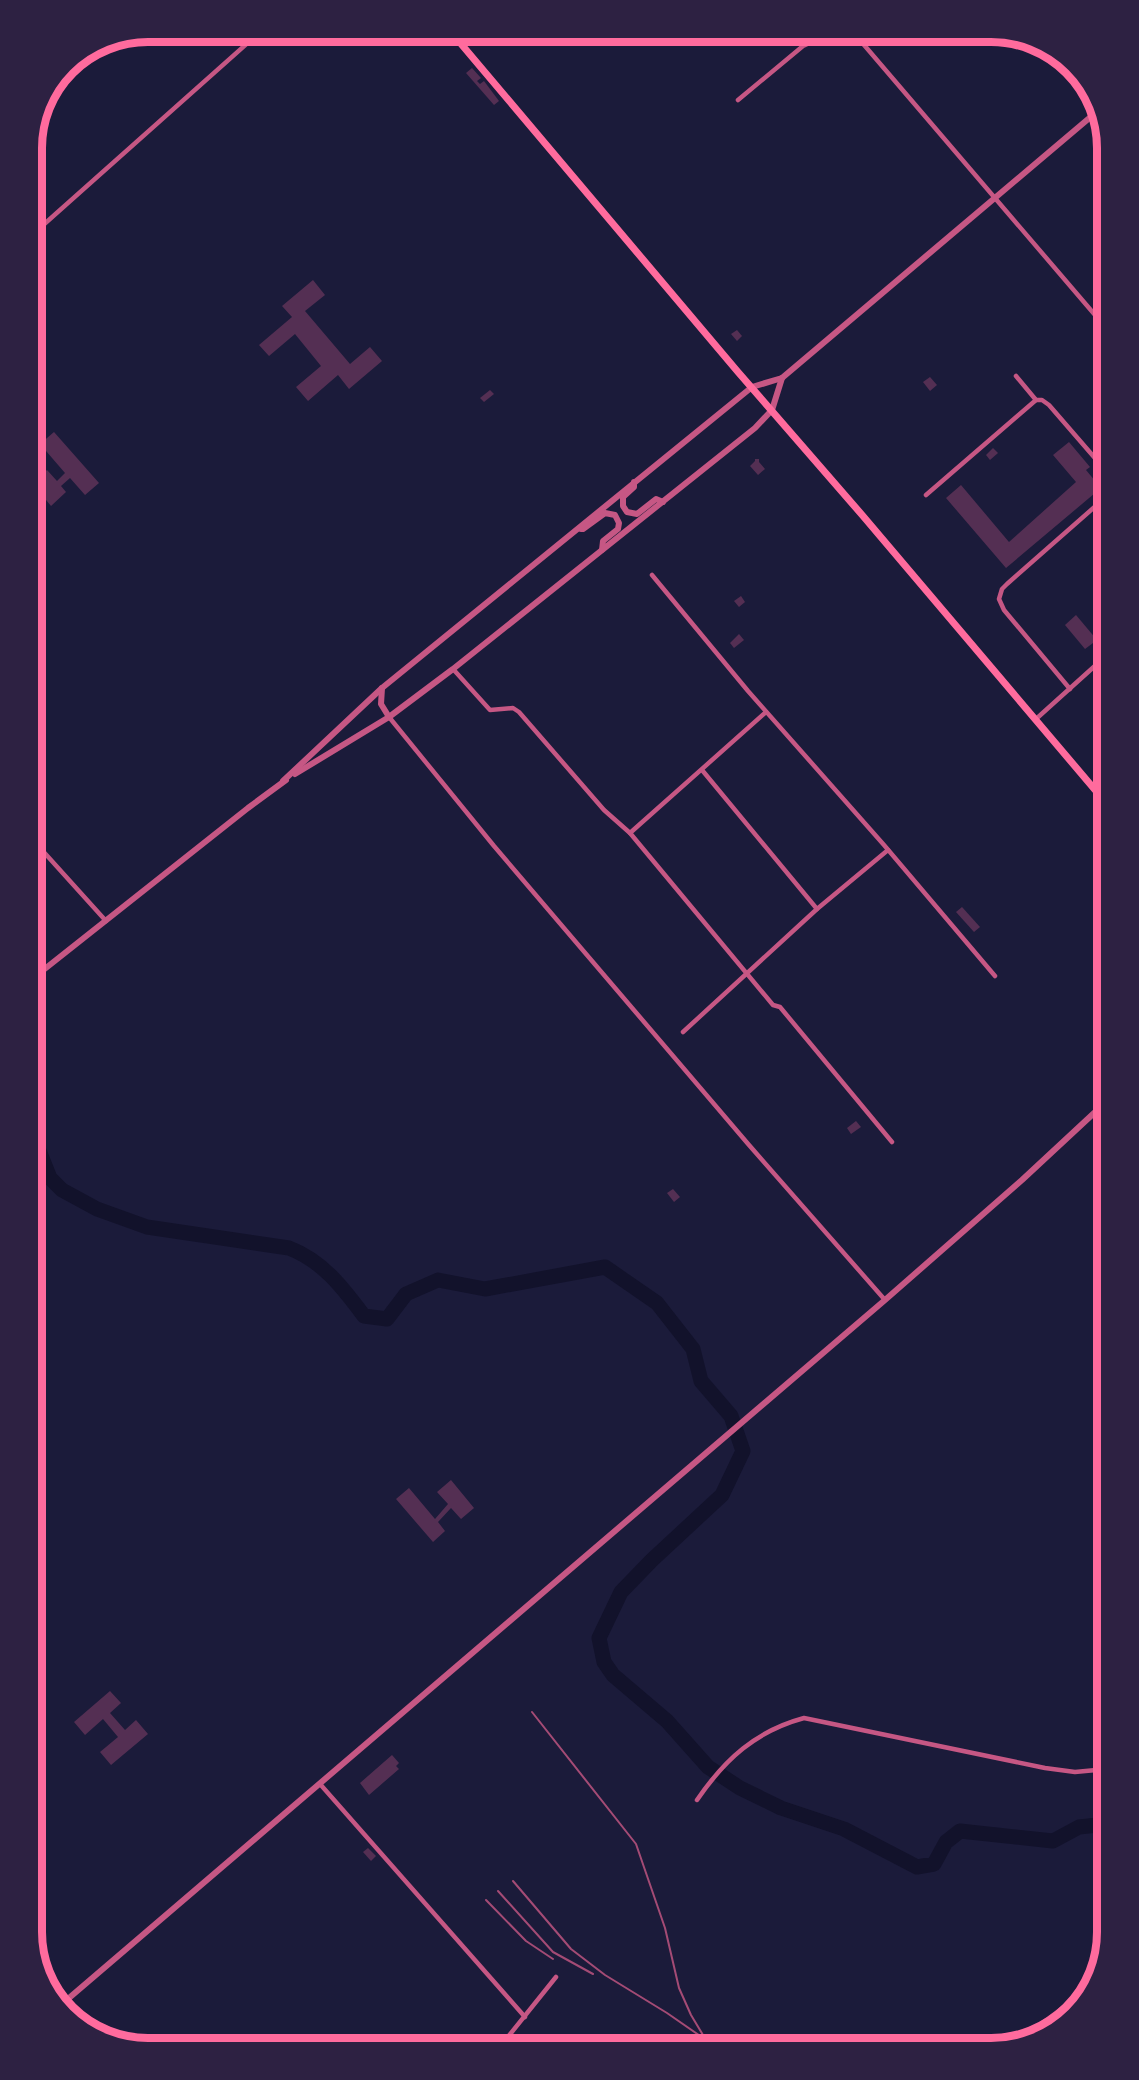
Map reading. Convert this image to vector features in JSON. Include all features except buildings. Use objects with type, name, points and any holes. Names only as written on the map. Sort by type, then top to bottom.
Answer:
[{"type":"main road","points":[[460,42],[1097,792]]},
{"type":"street","points":[[42,226],[249,42]]},
{"type":"street","points":[[738,100],[803,46],[812,42]]},
{"type":"street","points":[[862,42],[1097,317]]},
{"type":"street","points":[[42,971],[283,782],[382,688],[752,387],[782,378],[1092,117]]},
{"type":"street","points":[[1016,376],[1036,400]]},
{"type":"street","points":[[283,782],[389,717],[663,502],[754,428],[772,410],[782,378]]},
{"type":"street","points":[[926,495],[1036,400],[1042,400],[1049,405],[1097,460]]},
{"type":"street","points":[[634,482],[634,487],[623,497],[623,506],[627,512],[637,514],[656,500],[663,502]]},
{"type":"street","points":[[1070,689],[1004,610],[999,598],[1006,584],[1097,505]]},
{"type":"street","points":[[578,528],[583,529],[606,513],[615,515],[619,523],[618,529],[603,541],[602,550]]},
{"type":"street","points":[[652,575],[766,712],[995,976]]},
{"type":"street","points":[[1036,719],[1097,664]]},
{"type":"street","points":[[453,669],[490,710],[513,708],[519,712],[604,810],[630,833],[773,1005],[780,1007],[892,1142]]},
{"type":"street","points":[[382,688],[381,704],[389,717],[501,855],[885,1300]]},
{"type":"street","points":[[630,833],[766,712]]},
{"type":"street","points":[[702,770],[817,909]]},
{"type":"street","points":[[42,850],[106,921]]},
{"type":"street","points":[[683,1032],[817,909],[888,850]]},
{"type":"street","points":[[67,2000],[885,1300],[1015,1187],[1097,1110]]},
{"type":"street","points":[[697,1800],[709,1782],[742,1749],[761,1735],[782,1724],[804,1719],[834,1723],[933,1746],[1045,1768],[1075,1772],[1097,1770]]},
{"type":"street","points":[[320,1784],[525,2017]]},
{"type":"street","points":[[507,2038],[556,1977]]},
{"type":"waterway","points":[[42,1158],[50,1178],[62,1190],[97,1209],[147,1227],[289,1248],[312,1260],[331,1276],[364,1316],[387,1319],[406,1294],[438,1280],[485,1289],[605,1267],[657,1303],[693,1349],[701,1381],[731,1416],[743,1451],[722,1495],[621,1592],[599,1638],[604,1662],[613,1675],[667,1721],[708,1767],[740,1788],[781,1808],[844,1829],[917,1867],[934,1864],[946,1842],[960,1831],[1053,1841],[1079,1827],[1097,1825]]},
{"type":"railway","points":[[532,1712],[636,1844],[665,1928],[679,1988],[705,2038]]},
{"type":"railway","points":[[513,1881],[571,1949],[605,1975],[703,2038]]},
{"type":"railway","points":[[498,1891],[553,1952],[593,1974]]},
{"type":"railway","points":[[486,1900],[526,1941],[553,1959]]},
{"type":"railway","points":[[1031,2030],[1073,1999]]}]
